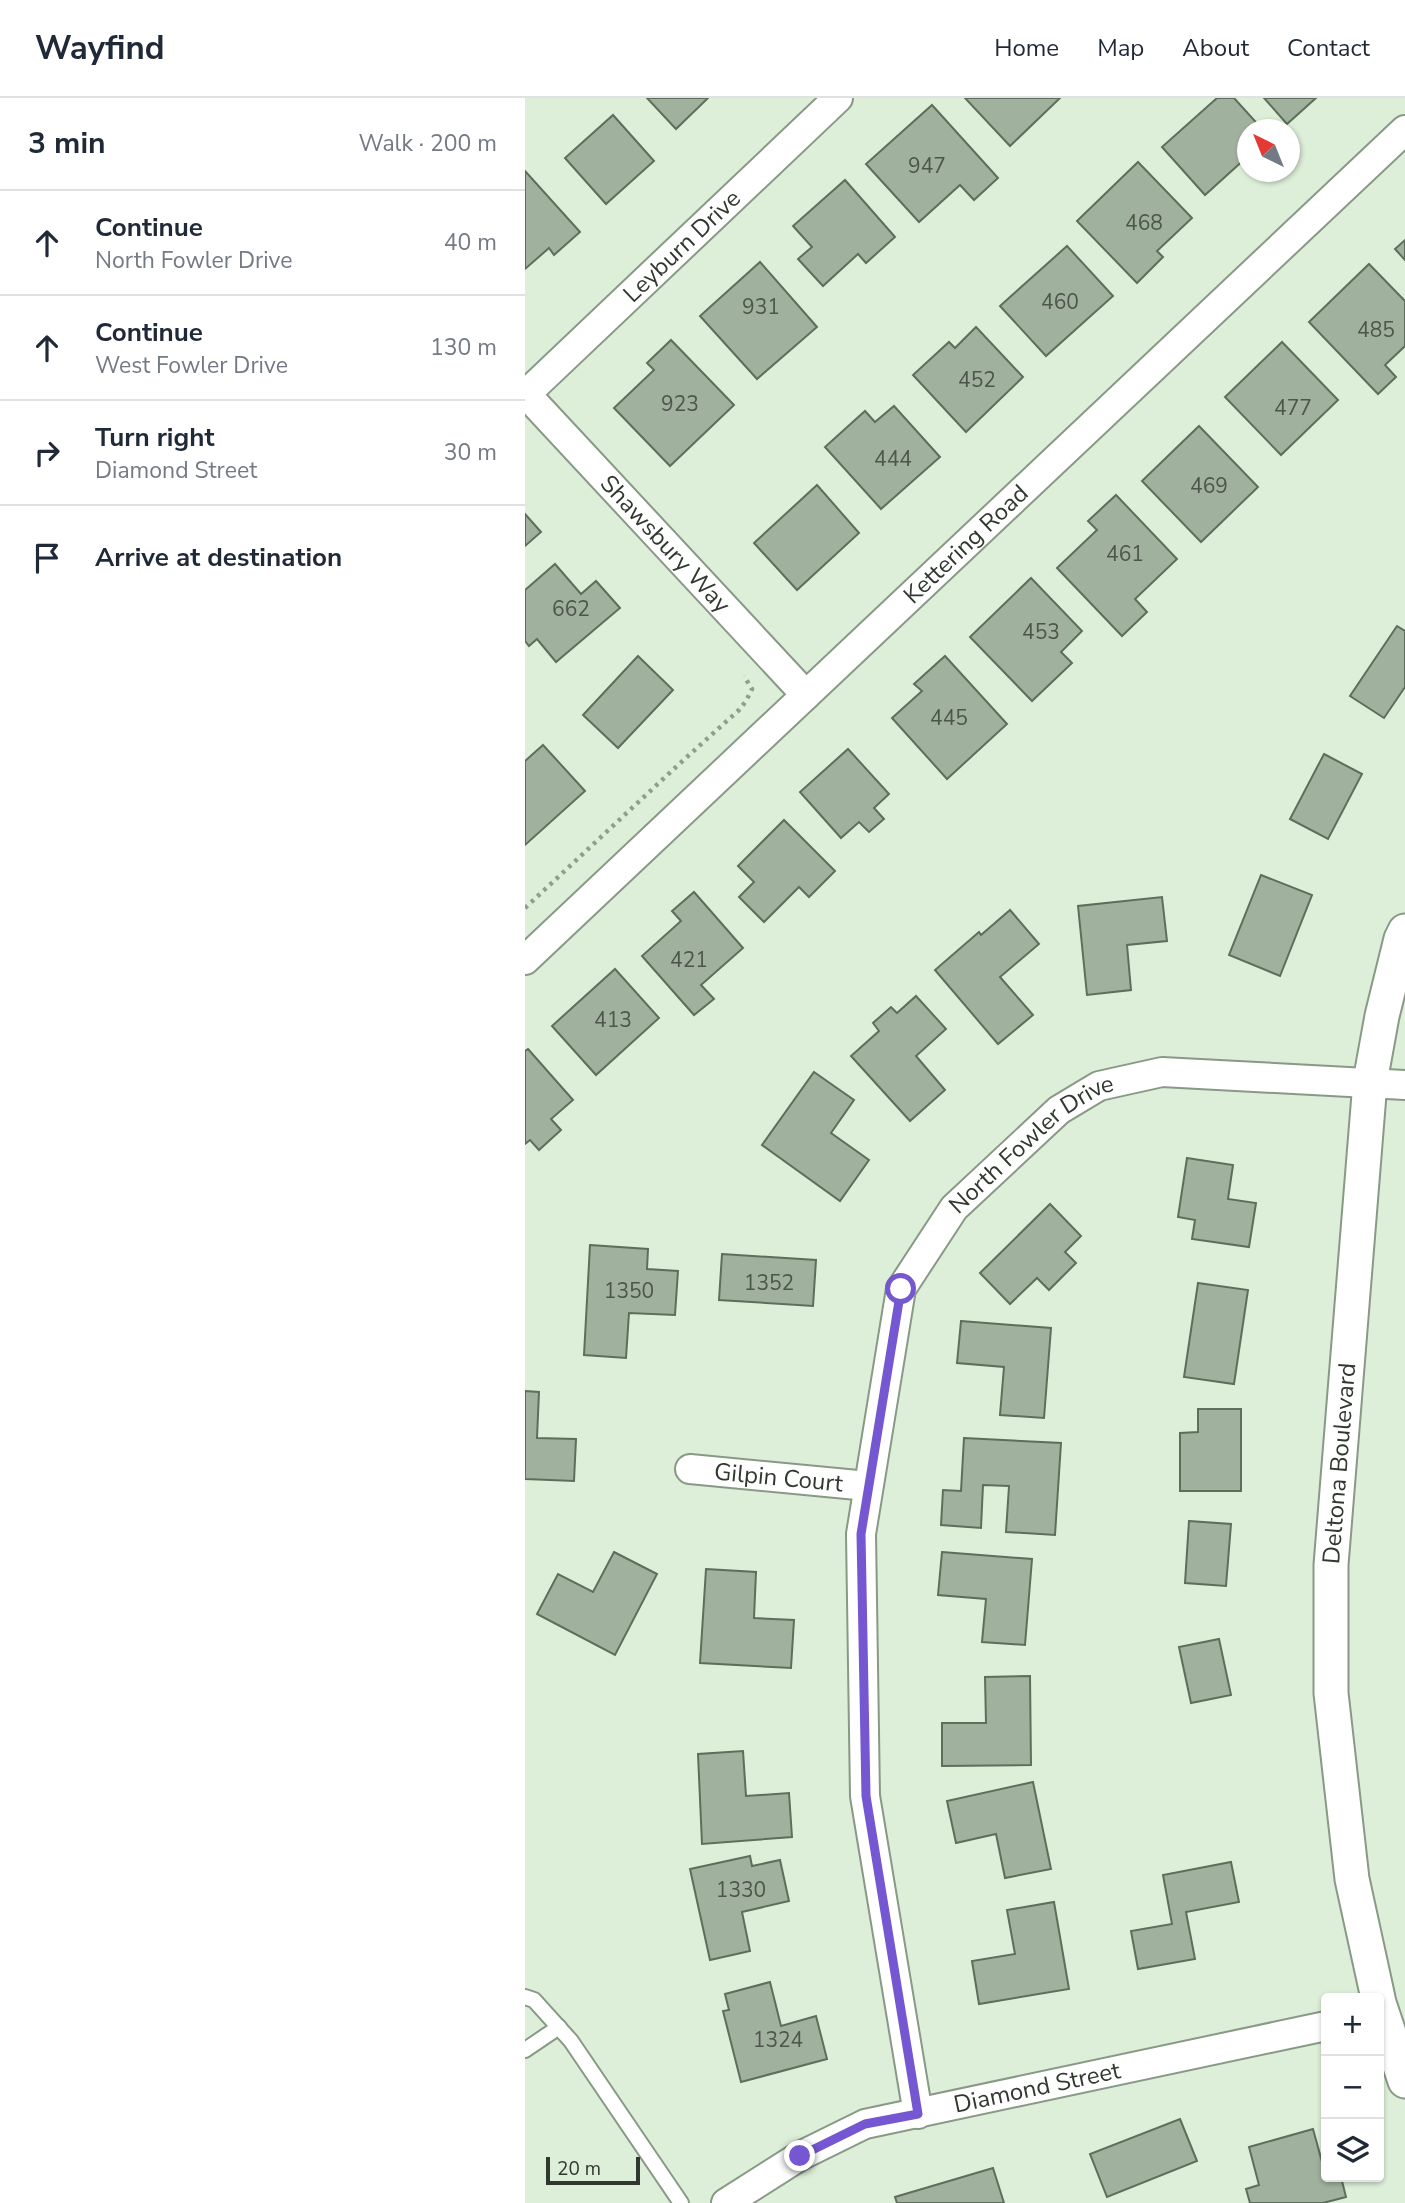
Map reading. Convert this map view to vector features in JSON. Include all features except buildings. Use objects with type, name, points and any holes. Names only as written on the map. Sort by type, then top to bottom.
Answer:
[{"type":"street","name":"Leyburn Drive","points":[[525,393],[838,98]]},
{"type":"street","name":"Kettering Road","points":[[525,960],[1405,130]]},
{"type":"street","name":"Shawsbury Way","points":[[525,393],[807,695]]},
{"type":"street","name":"Deltona Boulevard","points":[[1376,1993],[1352,1879],[1331,1693],[1331,1565],[1370,1082],[1383,1016],[1405,931]]},
{"type":"street","name":"North Fowler Drive","points":[[918,2114],[866,1796],[861,1534],[901,1289],[954,1208],[1059,1110],[1099,1086],[1162,1072],[1405,1085]]},
{"type":"street","name":"Gilpin Court","points":[[690,1469],[868,1486]]},
{"type":"street","name":"Deltona Boulevard","points":[[1384,2022],[1405,2081]]},
{"type":"street","name":"Diamond Street","points":[[726,2203],[800,2156],[865,2124],[1321,2027]]},
{"type":"lane","points":[[525,1997],[534,2000],[571,2041],[681,2203]]},
{"type":"lane","points":[[525,2050],[559,2027]]},
{"type":"path","points":[[525,908],[739,710],[751,689],[736,666]]},
{"type":"route","points":[[800,2156],[865,2124],[918,2114],[866,1796],[861,1534],[901,1289]]}]
